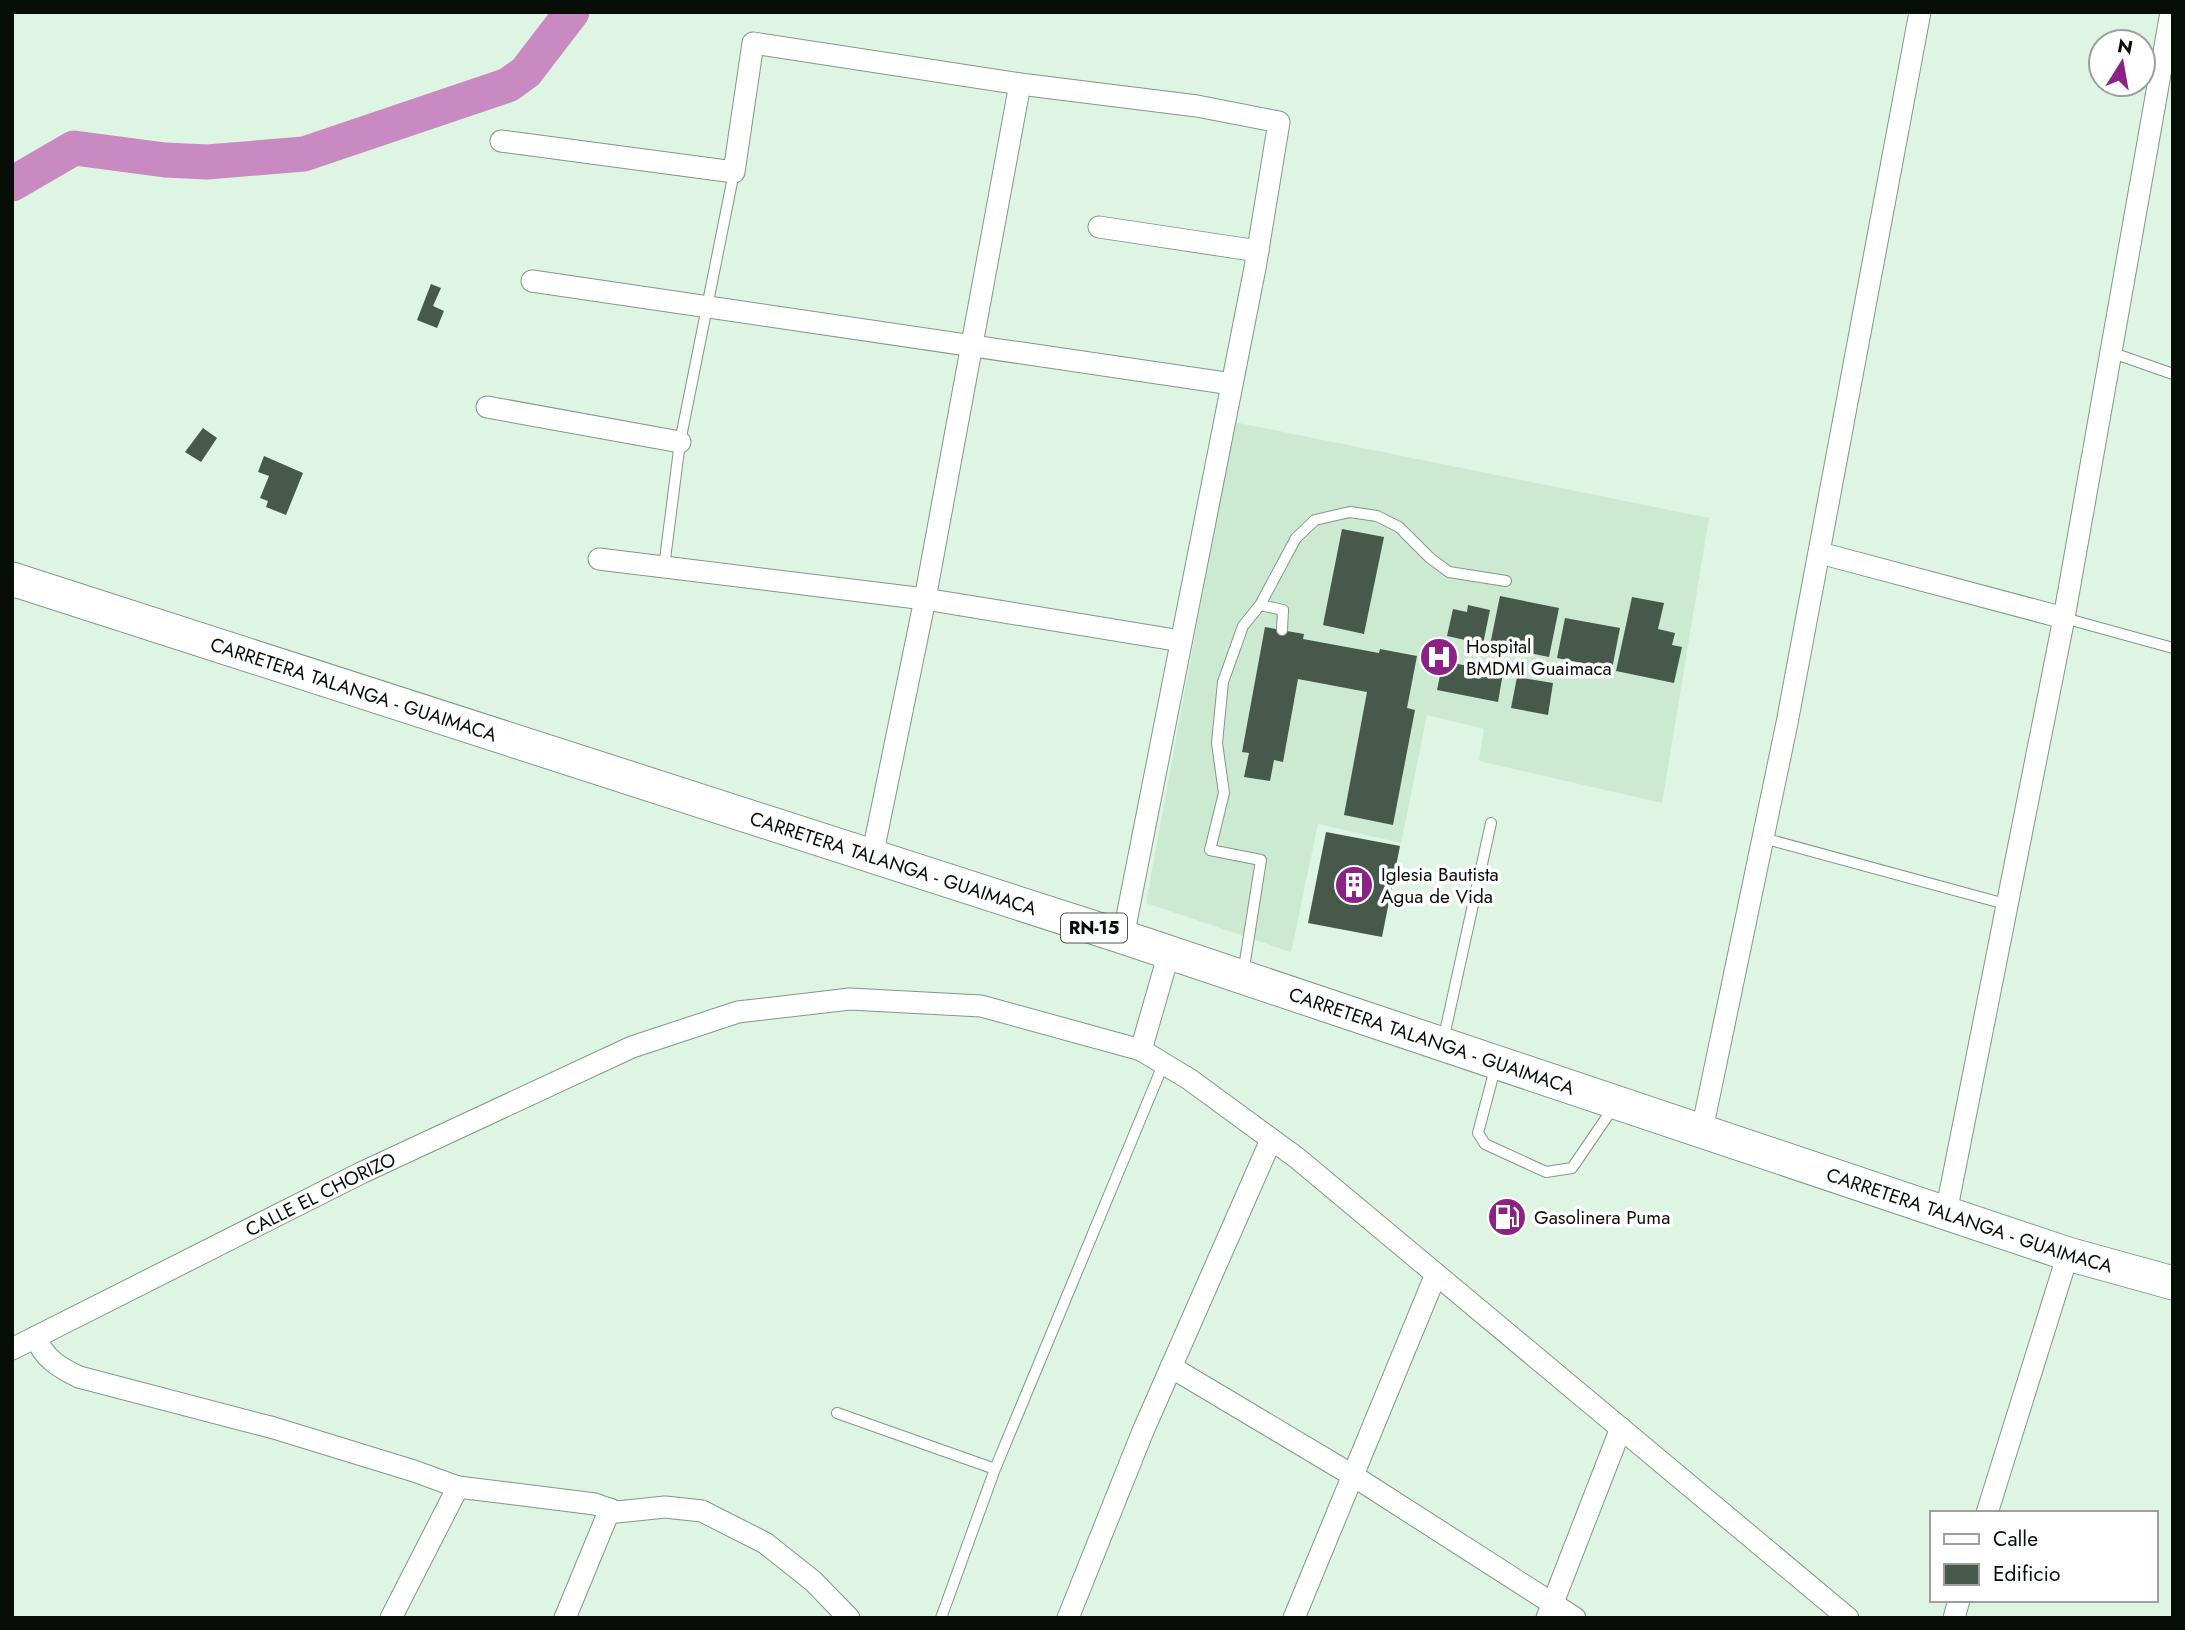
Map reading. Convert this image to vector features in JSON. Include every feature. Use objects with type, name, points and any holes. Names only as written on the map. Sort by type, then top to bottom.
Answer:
[{"type":"main road","name":"CARRETERA TALANGA - GUAIMACA","points":[[12,579],[1123,937],[2068,1254],[2173,1283]]},
{"type":"street","points":[[1702,1130],[1820,553],[1920,12]]},
{"type":"street","points":[[1946,1213],[2064,618],[2171,12]]},
{"type":"street","points":[[501,141],[734,172],[753,43],[1020,84],[1196,106],[1279,122],[1258,251],[1123,937]]},
{"type":"street","points":[[872,857],[925,599],[1020,84]]},
{"type":"street","points":[[1098,227],[1258,251]]},
{"type":"street","points":[[532,281],[1232,384]]},
{"type":"street","points":[[487,407],[680,442]]},
{"type":"street","points":[[1820,553],[2064,618]]},
{"type":"street","points":[[599,559],[925,599],[1181,641]]},
{"type":"street","points":[[1141,1050],[1169,953]]},
{"type":"street","name":"CALLE EL CHORIZO","points":[[12,1349],[361,1173],[632,1046],[738,1012],[850,999],[981,1006],[1141,1050],[1189,1079],[1297,1158],[1848,1618]]},
{"type":"street","points":[[1068,1618],[1171,1367],[1271,1140]]},
{"type":"street","points":[[1988,1511],[2068,1254]]},
{"type":"street","points":[[1294,1618],[1436,1274]]},
{"type":"street","points":[[36,1337],[39,1347],[54,1364],[79,1377],[274,1428],[414,1471],[458,1488],[595,1504],[617,1512],[664,1507],[702,1511],[765,1543],[813,1581],[849,1618]]},
{"type":"street","points":[[1171,1367],[1352,1475],[1550,1611],[1575,1618]]},
{"type":"street","points":[[1550,1611],[1621,1428]]},
{"type":"street","points":[[391,1618],[458,1488]]},
{"type":"street","points":[[565,1618],[610,1509]]},
{"type":"lane","points":[[664,567],[680,442],[734,172]]},
{"type":"lane","points":[[2110,352],[2173,374]]},
{"type":"lane","points":[[1243,977],[1261,860],[1210,850],[1224,793],[1217,743],[1223,682],[1243,626],[1260,605],[1296,538],[1315,520],[1350,512],[1377,516],[1399,527],[1430,558],[1449,572],[1506,581]]},
{"type":"lane","points":[[1260,605],[1283,610],[1282,631]]},
{"type":"lane","points":[[2064,618],[2173,648]]},
{"type":"lane","points":[[1442,1044],[1491,823]]},
{"type":"lane","points":[[1763,838],[2009,905]]},
{"type":"lane","points":[[1497,1062],[1478,1133],[1480,1139],[1485,1144],[1546,1172],[1572,1168],[1618,1102]]},
{"type":"lane","points":[[941,1618],[995,1469],[1163,1065]]},
{"type":"lane","points":[[837,1413],[995,1469]]},
{"type":"shaded area","name":"Hospital BMDMI Guaimaca","points":[[1234,422],[1709,518],[1662,803],[1479,761],[1484,729],[1427,715],[1401,843],[1318,824],[1291,952],[1146,903]]},
{"type":"building","points":[[431,284],[441,288],[433,306],[444,311],[437,328],[417,320]]},
{"type":"building","points":[[203,428],[217,438],[201,462],[185,452]]},
{"type":"building","points":[[264,456],[303,473],[286,515],[266,507],[268,501],[260,498],[269,476],[258,472]]},
{"type":"building","points":[[1342,529],[1384,537],[1364,634],[1323,625]]},
{"type":"building","points":[[1500,596],[1559,608],[1549,657],[1490,645]]},
{"type":"building","points":[[1632,597],[1664,603],[1658,629],[1675,633],[1672,645],[1682,647],[1674,683],[1616,671]]},
{"type":"building","points":[[1468,605],[1490,610],[1483,644],[1447,636],[1453,609],[1467,612]]},
{"type":"building","points":[[1565,618],[1620,628],[1612,669],[1557,658]]},
{"type":"building","points":[[1265,627],[1304,634],[1303,639],[1379,653],[1380,649],[1417,656],[1407,708],[1415,710],[1393,825],[1344,815],[1367,692],[1298,679],[1283,762],[1274,760],[1270,781],[1244,777],[1249,753],[1242,752]]},
{"type":"building","points":[[1443,661],[1503,673],[1498,702],[1437,690]]},
{"type":"building","points":[[1517,677],[1553,683],[1548,715],[1511,708]]},
{"type":"building","name":"Iglesia Bautista Agua de Vida","points":[[1326,832],[1400,846],[1382,937],[1308,923]]},
{"type":"waterway","points":[[12,184],[74,148],[165,160],[207,162],[304,154],[508,85],[526,72],[572,12]]},
{"type":"place","name":"Hospital BMDMI Guaimaca","points":[[1439,657]]},
{"type":"place","name":"Iglesia Bautista Agua de Vida","points":[[1354,885]]},
{"type":"place","name":"Gasolinera Puma","points":[[1507,1217]]}]
